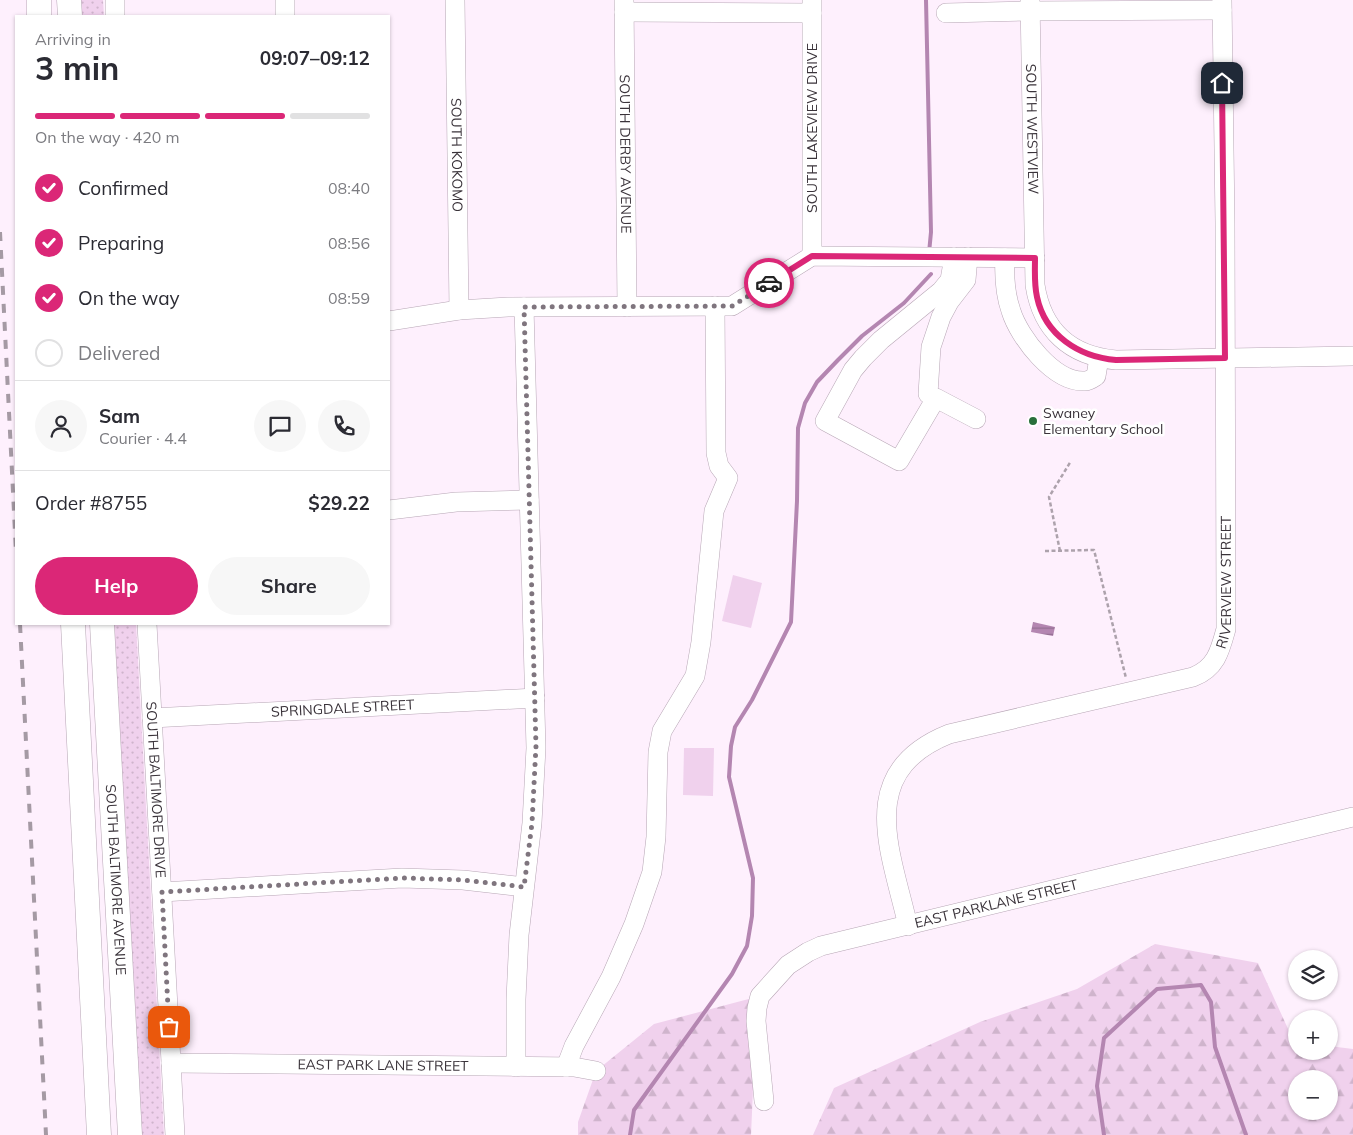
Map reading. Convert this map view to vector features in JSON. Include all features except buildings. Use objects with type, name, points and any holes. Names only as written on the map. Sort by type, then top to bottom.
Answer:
[{"type":"main road","points":[[38,0],[40,15]]},
{"type":"main road","points":[[69,0],[70,15]]},
{"type":"main road","points":[[73,625],[100,1135]]},
{"type":"main road","name":"SOUTH BALTIMORE AVENUE","points":[[102,625],[130,1135]]},
{"type":"street","points":[[114,0],[115,15]]},
{"type":"street","points":[[285,0],[285,15]]},
{"type":"street","name":"SOUTH KOKOMO","points":[[455,0],[458,310]]},
{"type":"street","points":[[946,13],[1030,5],[1222,5]]},
{"type":"street","name":"SOUTH WESTVIEW","points":[[1030,5],[1037,298],[1050,326],[1072,347],[1099,358],[1116,360],[1353,356]]},
{"type":"street","name":"RIVERVIEW STREET","points":[[908,926],[887,835],[885,814],[893,781],[915,752],[930,741],[949,734],[1193,677],[1208,669],[1218,655],[1226,629],[1222,5]]},
{"type":"street","points":[[624,6],[812,6]]},
{"type":"street","name":"SOUTH DERBY AVENUE","points":[[624,6],[627,307]]},
{"type":"street","name":"SOUTH LAKEVIEW DRIVE","points":[[812,6],[812,256]]},
{"type":"street","points":[[390,321],[458,310],[524,307],[732,306],[812,256],[1035,258]]},
{"type":"street","points":[[961,257],[950,280],[942,291],[881,340],[852,370],[825,421],[899,462],[936,398],[976,419]]},
{"type":"street","points":[[928,394],[931,347],[941,317],[949,302],[966,280],[961,257]]},
{"type":"street","points":[[1005,258],[1006,293],[1011,312],[1032,350],[1050,367],[1071,379],[1086,381],[1096,376],[1099,358]]},
{"type":"street","points":[[566,1067],[574,1046],[611,977],[634,924],[652,872],[656,838],[658,752],[662,731],[695,676],[701,642],[714,512],[728,478],[719,466],[716,453],[715,306]]},
{"type":"street","points":[[516,1067],[516,999],[524,887],[535,787],[535,698],[524,307]]},
{"type":"street","points":[[390,510],[419,505],[529,500]]},
{"type":"street","name":"SOUTH BALTIMORE DRIVE","points":[[147,625],[175,1135]]},
{"type":"street","name":"SPRINGDALE STREET","points":[[152,718],[535,698]]},
{"type":"street","name":"EAST PARKLANE STREET","points":[[764,1101],[756,1008],[760,996],[788,965],[808,952],[821,946],[1353,817]]},
{"type":"street","points":[[162,892],[402,878],[464,880],[524,887]]},
{"type":"street","name":"EAST PARK LANE STREET","points":[[171,1063],[566,1067],[596,1071]]},
{"type":"path","points":[[1060,551],[1049,497],[1071,461]]},
{"type":"path","points":[[1045,551],[1094,550],[1126,682]]},
{"type":"green space","points":[[80,0],[103,0],[104,15],[81,15]]},
{"type":"green space","points":[[733,575],[762,583],[751,628],[722,621]]},
{"type":"green space","points":[[113,625],[136,625],[164,1135],[140,1135]]},
{"type":"green space","points":[[684,748],[714,748],[713,796],[683,795]]},
{"type":"green space","points":[[1155,944],[1258,963],[1288,1029],[1288,1060],[1338,1060],[1338,1047],[1353,1049],[1353,1135],[813,1135],[834,1088],[980,1022],[1077,989]]},
{"type":"green space","points":[[760,996],[756,1021],[751,1135],[578,1135],[578,1122],[596,1071],[654,1024]]},
{"type":"shaded area","points":[[1033,622],[1055,627],[1053,636],[1031,632]]},
{"type":"waterway","points":[[926,0],[931,232],[929,253]]},
{"type":"waterway","points":[[630,1135],[634,1110],[732,974],[747,946],[752,916],[753,878],[729,777],[731,746],[735,727],[752,700],[791,622],[797,501],[798,428],[805,403],[817,382],[838,360],[862,336],[904,303],[931,274]]},
{"type":"waterway","points":[[1104,1135],[1097,1086],[1104,1038],[1157,989],[1201,985],[1211,1002],[1215,1047],[1246,1135]]},
{"type":"railway","points":[[0,232],[15,532]]},
{"type":"railway","points":[[20,625],[46,1135]]},
{"type":"way so far","points":[[169,1027],[162,892],[402,878],[464,880],[524,887],[532,823],[536,746],[524,307],[732,306],[769,283]]},
{"type":"place","name":"Swaney Elementary School","points":[[1033,421]]},
{"type":"route","points":[[769,283],[812,256],[1035,258],[1035,285],[1040,308],[1050,326],[1072,347],[1086,354],[1103,359],[1116,360],[1225,358],[1222,83]]}]
